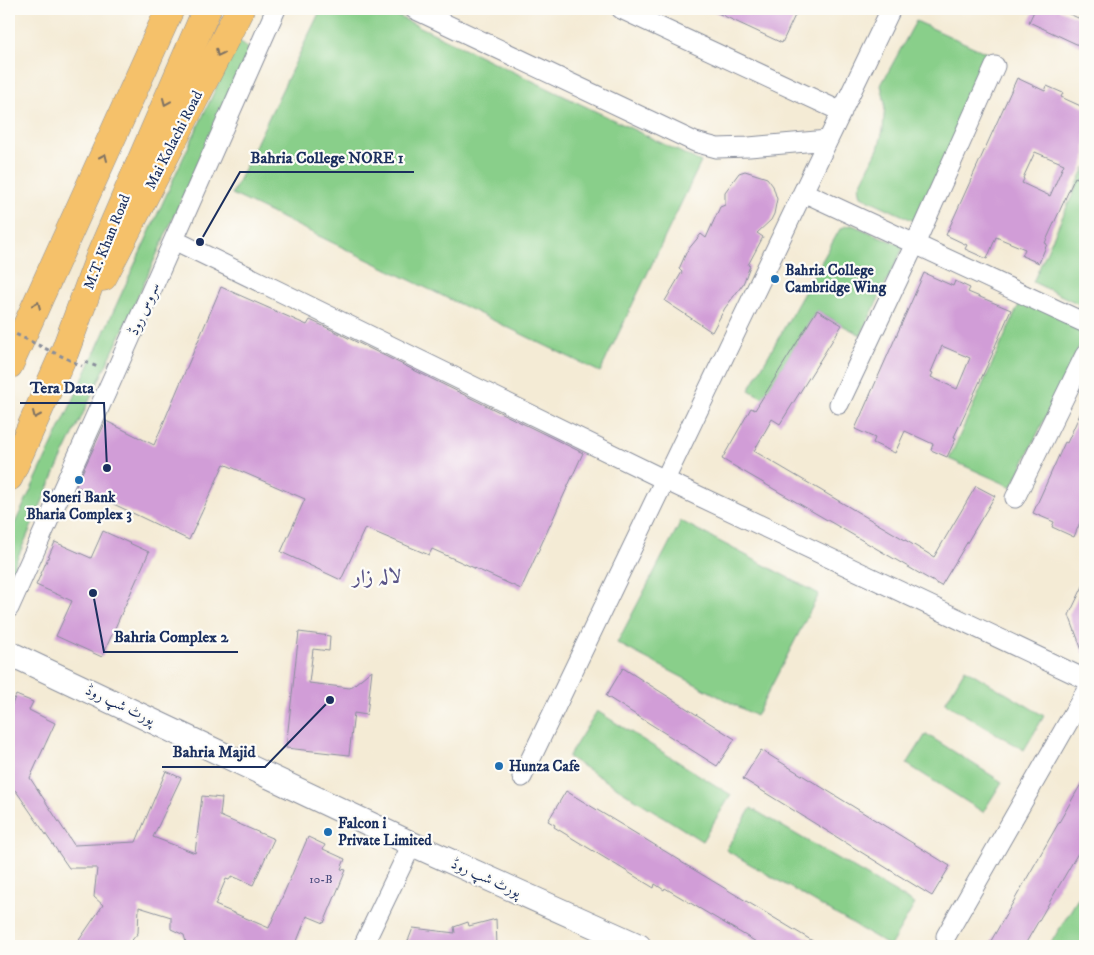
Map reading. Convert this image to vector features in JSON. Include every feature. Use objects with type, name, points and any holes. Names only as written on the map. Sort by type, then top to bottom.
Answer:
[{"type":"main road","points":[[9,365],[170,9]]},
{"type":"main road","name":"M.T. Khan Road","points":[[9,476],[73,358],[100,256],[206,9]]},
{"type":"main road","name":"Mai Kolachi Road","points":[[73,358],[239,11]]},
{"type":"street","name":"سروس روڈ","points":[[9,608],[276,9]]},
{"type":"street","points":[[414,9],[694,142],[717,148],[828,140]]},
{"type":"street","points":[[621,9],[842,112]]},
{"type":"street","points":[[522,777],[891,9]]},
{"type":"street","points":[[239,11],[268,26]]},
{"type":"street","points":[[840,404],[995,66]]},
{"type":"street","points":[[803,192],[1085,323]]},
{"type":"street","points":[[174,240],[665,480],[1085,679]]},
{"type":"street","points":[[1015,498],[1085,355]]},
{"type":"street","name":"پورٹ شپ روڈ","points":[[9,653],[412,844],[639,946]]},
{"type":"street","points":[[946,936],[1085,693]]},
{"type":"street","points":[[363,946],[412,844]]},
{"type":"path","points":[[9,331],[73,358]]},
{"type":"green space","points":[[321,9],[383,9],[701,162],[600,372],[232,194]]},
{"type":"green space","points":[[916,21],[998,58],[920,221],[914,221],[861,196],[859,187],[878,149],[883,130],[885,103],[881,85]]},
{"type":"green space","points":[[238,41],[244,44],[250,51],[122,332],[58,466],[9,577],[9,536]]},
{"type":"green space","points":[[1085,167],[1085,307],[1033,282]]},
{"type":"green space","points":[[852,225],[903,246],[861,335],[817,310],[763,398],[749,390],[840,229]]},
{"type":"green space","points":[[1022,298],[1085,329],[1085,334],[1012,487],[949,459]]},
{"type":"green space","points":[[681,521],[819,594],[756,716],[617,643]]},
{"type":"green space","points":[[965,669],[1044,716],[1024,750],[945,703]]},
{"type":"green space","points":[[597,711],[731,795],[702,841],[568,757]]},
{"type":"green space","points":[[926,734],[1002,782],[983,812],[907,764]]},
{"type":"green space","points":[[751,808],[915,904],[890,946],[726,850]]},
{"type":"green space","points":[[1085,887],[1085,946],[1049,946]]},
{"type":"building","points":[[709,9],[798,9],[782,43]]},
{"type":"building","points":[[1035,9],[1058,9],[1085,21],[1085,48],[1029,22]]},
{"type":"building","points":[[1017,78],[1045,91],[1047,86],[1063,93],[1061,97],[1085,108],[1085,160],[1077,178],[1075,177],[1045,243],[1047,244],[1039,263],[1022,256],[1025,249],[996,237],[987,259],[965,249],[967,245],[946,235]],"holes":[[[1035,152],[1064,164],[1050,196],[1022,183]]]},
{"type":"building","points":[[745,171],[767,178],[773,186],[777,199],[774,214],[771,220],[757,233],[763,237],[748,265],[750,266],[743,284],[725,308],[712,332],[665,301],[682,272],[679,269],[687,251],[701,234],[706,238],[720,207],[725,205],[725,192],[739,173]]},
{"type":"building","points":[[924,273],[953,286],[955,281],[970,288],[968,292],[1011,310],[954,437],[956,438],[947,457],[931,450],[933,444],[905,431],[895,453],[873,443],[875,438],[855,429]],"holes":[[[942,346],[970,358],[957,389],[931,377],[933,373],[931,372]]]},
{"type":"building","points":[[221,287],[307,325],[310,320],[332,330],[583,453],[521,589],[432,549],[429,555],[365,528],[341,580],[281,552],[305,499],[224,464],[189,540],[76,486],[106,421],[154,445]]},
{"type":"building","points":[[817,310],[842,325],[780,424],[772,419],[754,451],[934,557],[976,486],[995,496],[941,586],[722,459],[751,408],[755,410]]},
{"type":"building","points":[[1085,403],[1085,510],[1074,537],[1052,527],[1054,522],[1033,513]]},
{"type":"building","points":[[103,531],[149,552],[102,657],[56,636],[72,601],[36,585],[55,542],[91,558]]},
{"type":"building","points":[[1085,582],[1085,653],[1083,653],[1069,615]]},
{"type":"building","points":[[299,632],[330,636],[329,651],[313,649],[309,683],[350,688],[372,670],[367,715],[354,713],[349,755],[286,748]]},
{"type":"building","points":[[623,668],[735,739],[717,766],[606,696]]},
{"type":"building","points":[[16,695],[33,702],[29,710],[55,723],[30,778],[74,845],[136,842],[166,771],[181,778],[153,837],[195,853],[202,796],[222,798],[220,816],[274,839],[253,885],[232,876],[229,880],[226,879],[215,905],[269,928],[308,837],[325,845],[323,849],[345,859],[341,869],[346,870],[324,923],[307,916],[295,946],[187,946],[184,935],[171,929],[171,917],[139,907],[138,933],[127,946],[75,946],[103,905],[94,897],[97,868],[69,868],[16,791],[9,788],[9,711]]},
{"type":"building","points":[[761,750],[950,866],[932,896],[743,779]]},
{"type":"building","points":[[1085,777],[1085,841],[1024,946],[988,946]]},
{"type":"building","points":[[566,791],[821,946],[763,946],[665,888],[664,890],[655,884],[654,888],[554,827],[555,825],[548,821]]},
{"type":"building","points":[[496,919],[497,946],[406,946],[413,928],[455,933],[454,927],[468,922],[469,926]]},
{"type":"place","name":"Bahria College NORE 1","points":[[200,242]]},
{"type":"place","name":"Bahria College Cambridge Wing","points":[[775,279]]},
{"type":"place","name":"Tera Data","points":[[107,468]]},
{"type":"place","name":"Soneri Bank Bharia Complex 3","points":[[79,480]]},
{"type":"place","name":"Bahria Complex 2","points":[[93,593]]},
{"type":"place","name":"Bahria Majid","points":[[330,700]]},
{"type":"place","name":"Hunza Cafe","points":[[499,766]]},
{"type":"place","name":"Falcon i Private Limited","points":[[328,832]]},
{"type":"district","name":"لالہ زار","points":[[377,577]]}]
